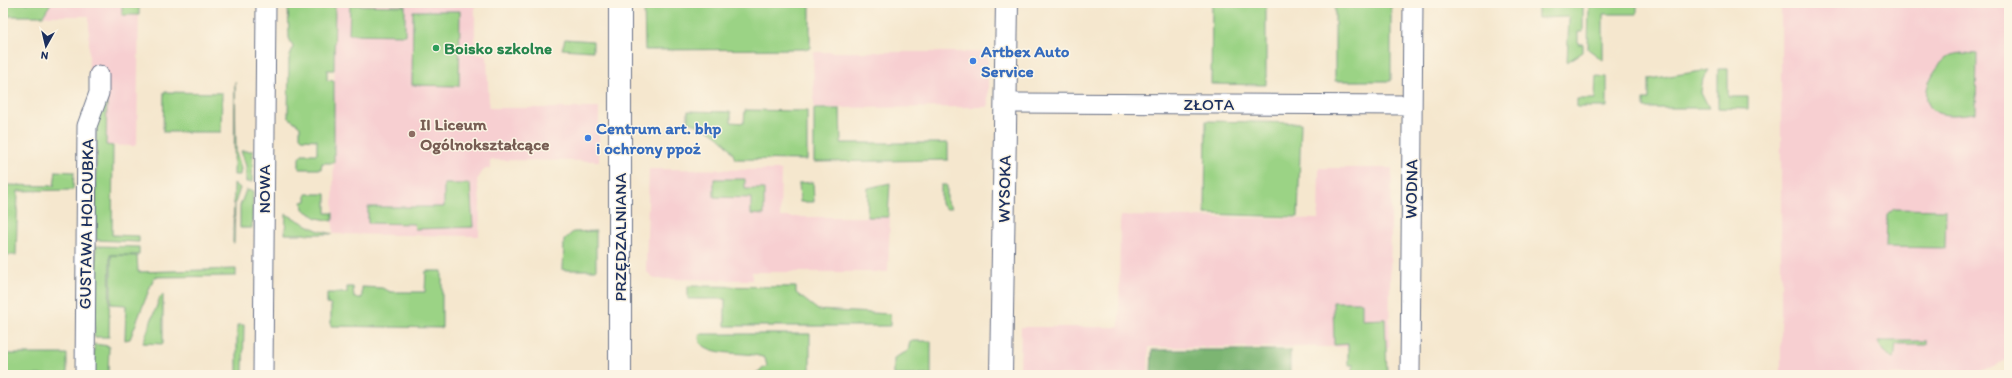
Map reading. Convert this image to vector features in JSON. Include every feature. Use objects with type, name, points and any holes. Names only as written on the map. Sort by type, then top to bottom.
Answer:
[{"type":"street","name":"NOWA","points":[[263,375],[266,3]]},
{"type":"street","name":"PRZĘDZALNIANA","points":[[620,3],[620,375]]},
{"type":"street","name":"WYSOKA","points":[[1001,375],[1007,3]]},
{"type":"street","name":"WODNA","points":[[1410,375],[1412,3]]},
{"type":"street","name":"GUSTAWA HOLOUBKA","points":[[85,375],[87,126],[98,93],[99,75]]},
{"type":"street","name":"ZŁOTA","points":[[1006,103],[1412,105]]},
{"type":"shaded area","points":[[3,3],[139,3],[137,144],[134,146],[106,145],[107,75],[89,76],[89,16],[3,16]]},
{"type":"shaded area","name":"II Liceum Ogólnokształcące","points":[[335,3],[475,3],[475,54],[487,55],[489,108],[599,108],[599,161],[490,160],[490,169],[484,169],[477,180],[480,201],[479,236],[333,234]]},
{"type":"shaded area","points":[[1781,3],[2009,3],[2009,359],[1980,372],[1980,375],[1781,375]]},
{"type":"shaded area","points":[[813,52],[988,52],[988,107],[814,108]]},
{"type":"shaded area","points":[[1319,168],[1392,168],[1389,347],[1149,347],[1148,375],[1020,375],[1021,327],[1119,327],[1120,216],[1318,219]]},
{"type":"shaded area","points":[[649,169],[781,170],[780,217],[890,217],[888,272],[752,272],[752,280],[655,279],[646,271]]},
{"type":"green space","points":[[3,3],[51,3],[43,16],[3,16]]},
{"type":"green space","points":[[122,3],[139,3],[139,15],[122,15]]},
{"type":"green space","points":[[288,3],[335,3],[334,70],[327,70],[327,80],[334,81],[334,163],[322,163],[321,169],[299,169],[299,158],[302,154],[317,154],[317,140],[302,139],[300,137],[300,126],[288,117],[289,59],[293,47],[289,38]]},
{"type":"green space","points":[[644,3],[810,3],[810,49],[645,50]]},
{"type":"green space","points":[[1212,3],[1266,3],[1266,85],[1211,84]]},
{"type":"green space","points":[[1335,3],[1391,3],[1391,81],[1335,81]]},
{"type":"green space","points":[[1524,3],[1583,3],[1583,32],[1578,32],[1578,44],[1583,44],[1583,52],[1567,62],[1569,17],[1538,18],[1538,7],[1524,7]]},
{"type":"green space","points":[[1589,3],[1637,3],[1637,14],[1603,14],[1603,60],[1588,49]]},
{"type":"green space","name":"Boisko szkolne","points":[[350,5],[405,6],[405,35],[349,34]]},
{"type":"green space","name":"Boisko szkolne","points":[[413,11],[460,11],[459,86],[412,85]]},
{"type":"green space","points":[[565,39],[593,41],[593,51],[562,49]]},
{"type":"green space","points":[[1961,53],[1977,54],[1976,113],[1952,115],[1938,113],[1930,107],[1927,100],[1929,82],[1939,65],[1952,55]]},
{"type":"green space","points":[[1718,69],[1728,69],[1728,97],[1748,97],[1748,109],[1718,108]]},
{"type":"green space","points":[[1709,70],[1703,79],[1701,92],[1709,108],[1644,108],[1644,99],[1649,99],[1649,79]]},
{"type":"green space","points":[[1596,76],[1607,77],[1607,107],[1577,107],[1577,99],[1595,99]]},
{"type":"green space","points":[[235,82],[236,152],[241,168],[240,175],[234,175]]},
{"type":"green space","points":[[164,92],[222,93],[221,132],[163,132]]},
{"type":"green space","points":[[107,96],[106,145],[113,146],[112,235],[139,236],[139,242],[96,240],[96,119]]},
{"type":"green space","points":[[814,109],[840,109],[841,143],[948,143],[948,160],[814,162]]},
{"type":"green space","points":[[745,110],[807,111],[807,160],[735,159],[728,145],[716,135],[703,127],[688,122],[688,111],[731,112],[731,122],[744,123]]},
{"type":"green space","points":[[1206,121],[1301,123],[1298,217],[1205,214]]},
{"type":"green space","points":[[241,151],[253,151],[252,182],[246,182],[246,166]]},
{"type":"green space","points":[[56,171],[74,172],[73,190],[18,191],[16,255],[3,255],[3,185],[54,186]]},
{"type":"green space","points":[[714,179],[745,179],[745,189],[764,189],[764,215],[751,214],[751,198],[714,197]]},
{"type":"green space","points":[[813,182],[814,202],[800,202],[799,183]]},
{"type":"green space","points":[[234,183],[240,188],[235,203],[233,243]]},
{"type":"green space","points":[[890,183],[888,217],[867,217],[868,188]]},
{"type":"green space","points":[[444,184],[470,184],[473,227],[415,229],[414,224],[368,223],[368,207],[444,207]]},
{"type":"green space","points":[[941,185],[947,185],[947,202],[952,207],[947,209],[941,204]]},
{"type":"green space","points":[[246,190],[253,191],[252,228],[240,228],[240,206]]},
{"type":"green space","points":[[306,194],[326,194],[326,213],[333,213],[333,221],[317,218],[303,209],[302,202],[306,201]]},
{"type":"green space","points":[[1894,209],[1946,210],[1945,248],[1886,247],[1887,215]]},
{"type":"green space","points":[[286,214],[317,230],[333,234],[285,234]]},
{"type":"green space","points":[[596,231],[596,270],[563,270],[564,240],[573,232]]},
{"type":"green space","points":[[96,246],[139,247],[139,255],[110,255],[109,337],[94,337]]},
{"type":"green space","points":[[111,255],[137,256],[138,272],[236,269],[236,276],[154,277],[130,339],[125,340],[126,305],[111,304]]},
{"type":"green space","points":[[426,271],[442,271],[442,328],[331,326],[331,305],[327,304],[327,293],[347,293],[347,287],[353,287],[354,298],[362,298],[362,287],[382,288],[391,292],[425,292]]},
{"type":"green space","points":[[688,286],[796,287],[796,293],[818,310],[890,314],[890,326],[725,326],[725,299],[688,299]]},
{"type":"green space","points":[[163,294],[163,344],[143,343],[160,297]]},
{"type":"green space","points":[[1333,302],[1362,302],[1362,320],[1385,319],[1387,375],[1353,375],[1353,365],[1348,365],[1348,344],[1334,345]]},
{"type":"green space","points":[[237,325],[244,325],[243,375],[237,375]]},
{"type":"green space","points":[[699,334],[810,334],[810,375],[753,375],[767,366],[765,358],[749,354],[714,351],[700,343]]},
{"type":"green space","points":[[910,341],[931,341],[931,375],[894,375],[894,358],[908,351]]},
{"type":"green space","points":[[1878,341],[1927,341],[1927,345],[1896,345],[1894,359],[1883,351]]},
{"type":"green space","points":[[94,344],[109,346],[108,375],[94,375]]},
{"type":"green space","points":[[1152,350],[1290,350],[1290,375],[1151,375]]},
{"type":"green space","points":[[3,354],[67,354],[67,375],[3,375]]},
{"type":"place","name":"Boisko szkolne","points":[[436,48]]},
{"type":"place","name":"Artbex Auto Service","points":[[973,61]]},
{"type":"place","name":"II Liceum Ogólnokształcące","points":[[412,134]]},
{"type":"place","name":"Centrum art. bhp i ochrony ppoż","points":[[588,138]]}]
